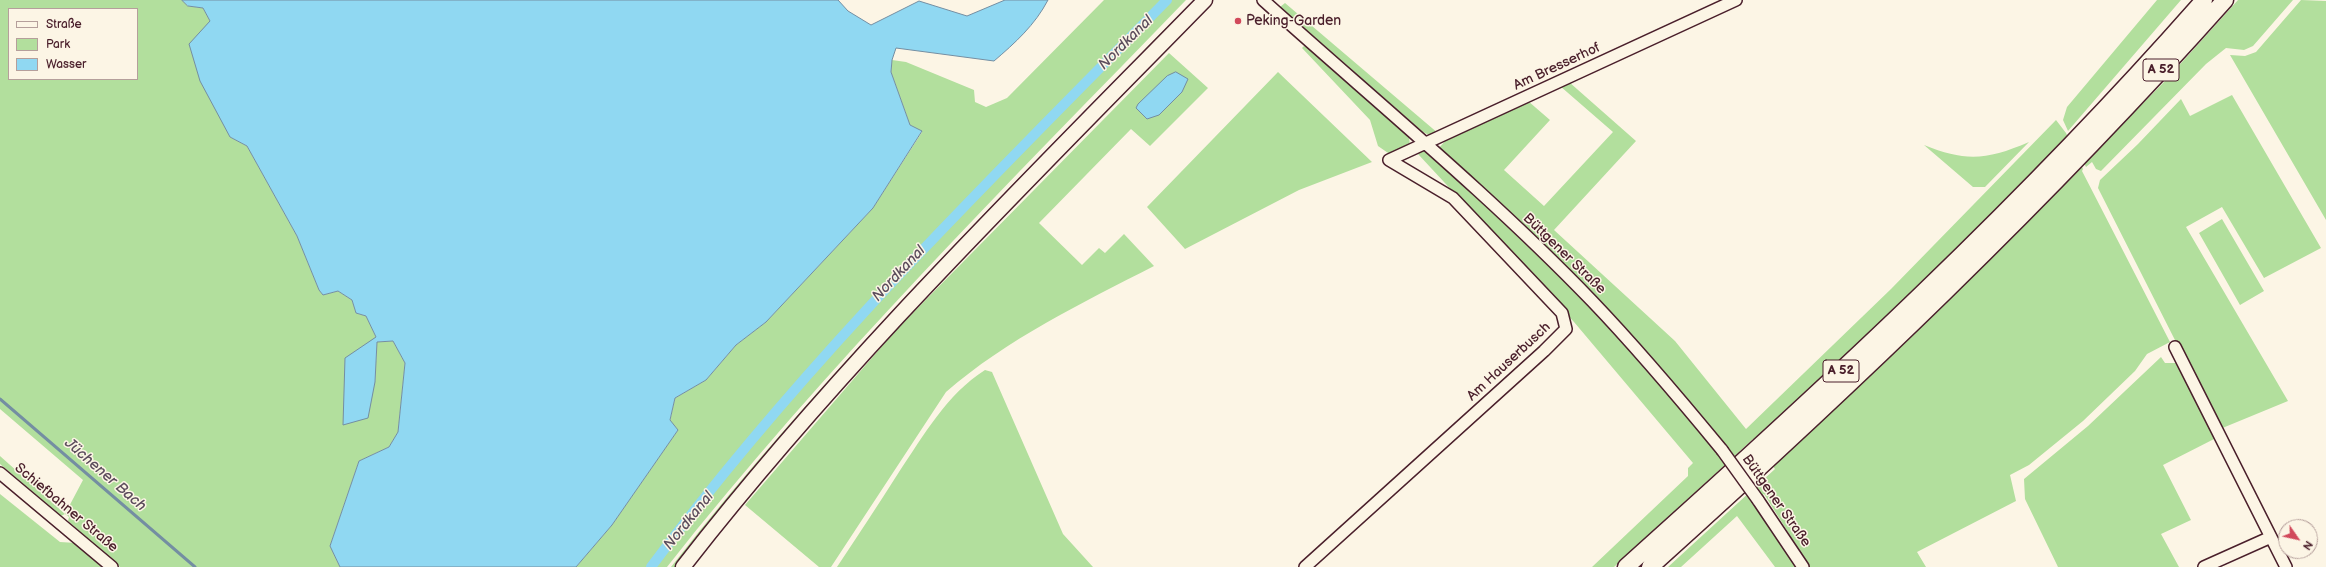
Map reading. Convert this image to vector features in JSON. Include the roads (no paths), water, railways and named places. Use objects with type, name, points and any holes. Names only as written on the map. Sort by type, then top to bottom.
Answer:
[{"type":"highway","name":"A 52","points":[[1650,567],[1788,442],[1921,317],[2054,172],[2088,126],[2204,0]]},
{"type":"highway","name":"A 52","points":[[1626,567],[1783,427],[1919,296],[2054,172],[2096,139],[2225,0]]},
{"type":"main road","points":[[682,567],[771,458],[878,335],[1205,0]]},
{"type":"street","name":"Büttgener Straße","points":[[1263,0],[1426,144],[1591,301],[1672,389],[1722,450],[1803,567]]},
{"type":"street","name":"Am Bresserhof","points":[[1389,160],[1736,0]]},
{"type":"street","name":"Am Hauserbusch","points":[[1305,567],[1566,329],[1562,313],[1453,198],[1389,160]]},
{"type":"street","points":[[2175,347],[2286,567]]},
{"type":"street","name":"Schiefbahner Straße","points":[[0,473],[112,567]]},
{"type":"street","points":[[2204,567],[2272,537]]},
{"type":"water","points":[[182,0],[838,0],[848,11],[871,25],[919,1],[967,16],[1005,0],[1048,0],[1031,26],[994,61],[896,48],[892,60],[891,72],[910,125],[922,131],[873,208],[766,322],[736,345],[706,380],[675,398],[670,420],[678,430],[612,525],[576,567],[340,567],[330,546],[359,461],[389,447],[398,432],[405,363],[393,341],[377,342],[375,382],[368,418],[343,425],[345,358],[376,337],[366,316],[356,313],[352,300],[338,291],[323,295],[319,290],[297,236],[247,146],[230,137],[200,81],[189,44],[210,21],[203,8],[188,6]]},
{"type":"water","points":[[1176,72],[1188,79],[1182,92],[1159,115],[1147,119],[1136,108],[1138,104],[1167,76]]},
{"type":"waterway","name":"Nordkanal","points":[[651,567],[710,491],[771,417],[834,345],[965,205],[1167,0]]},
{"type":"waterway","name":"Jüchener Bach","points":[[0,399],[195,567]]},
{"type":"place","name":"Peking-Garden","points":[[1238,21]]}]
